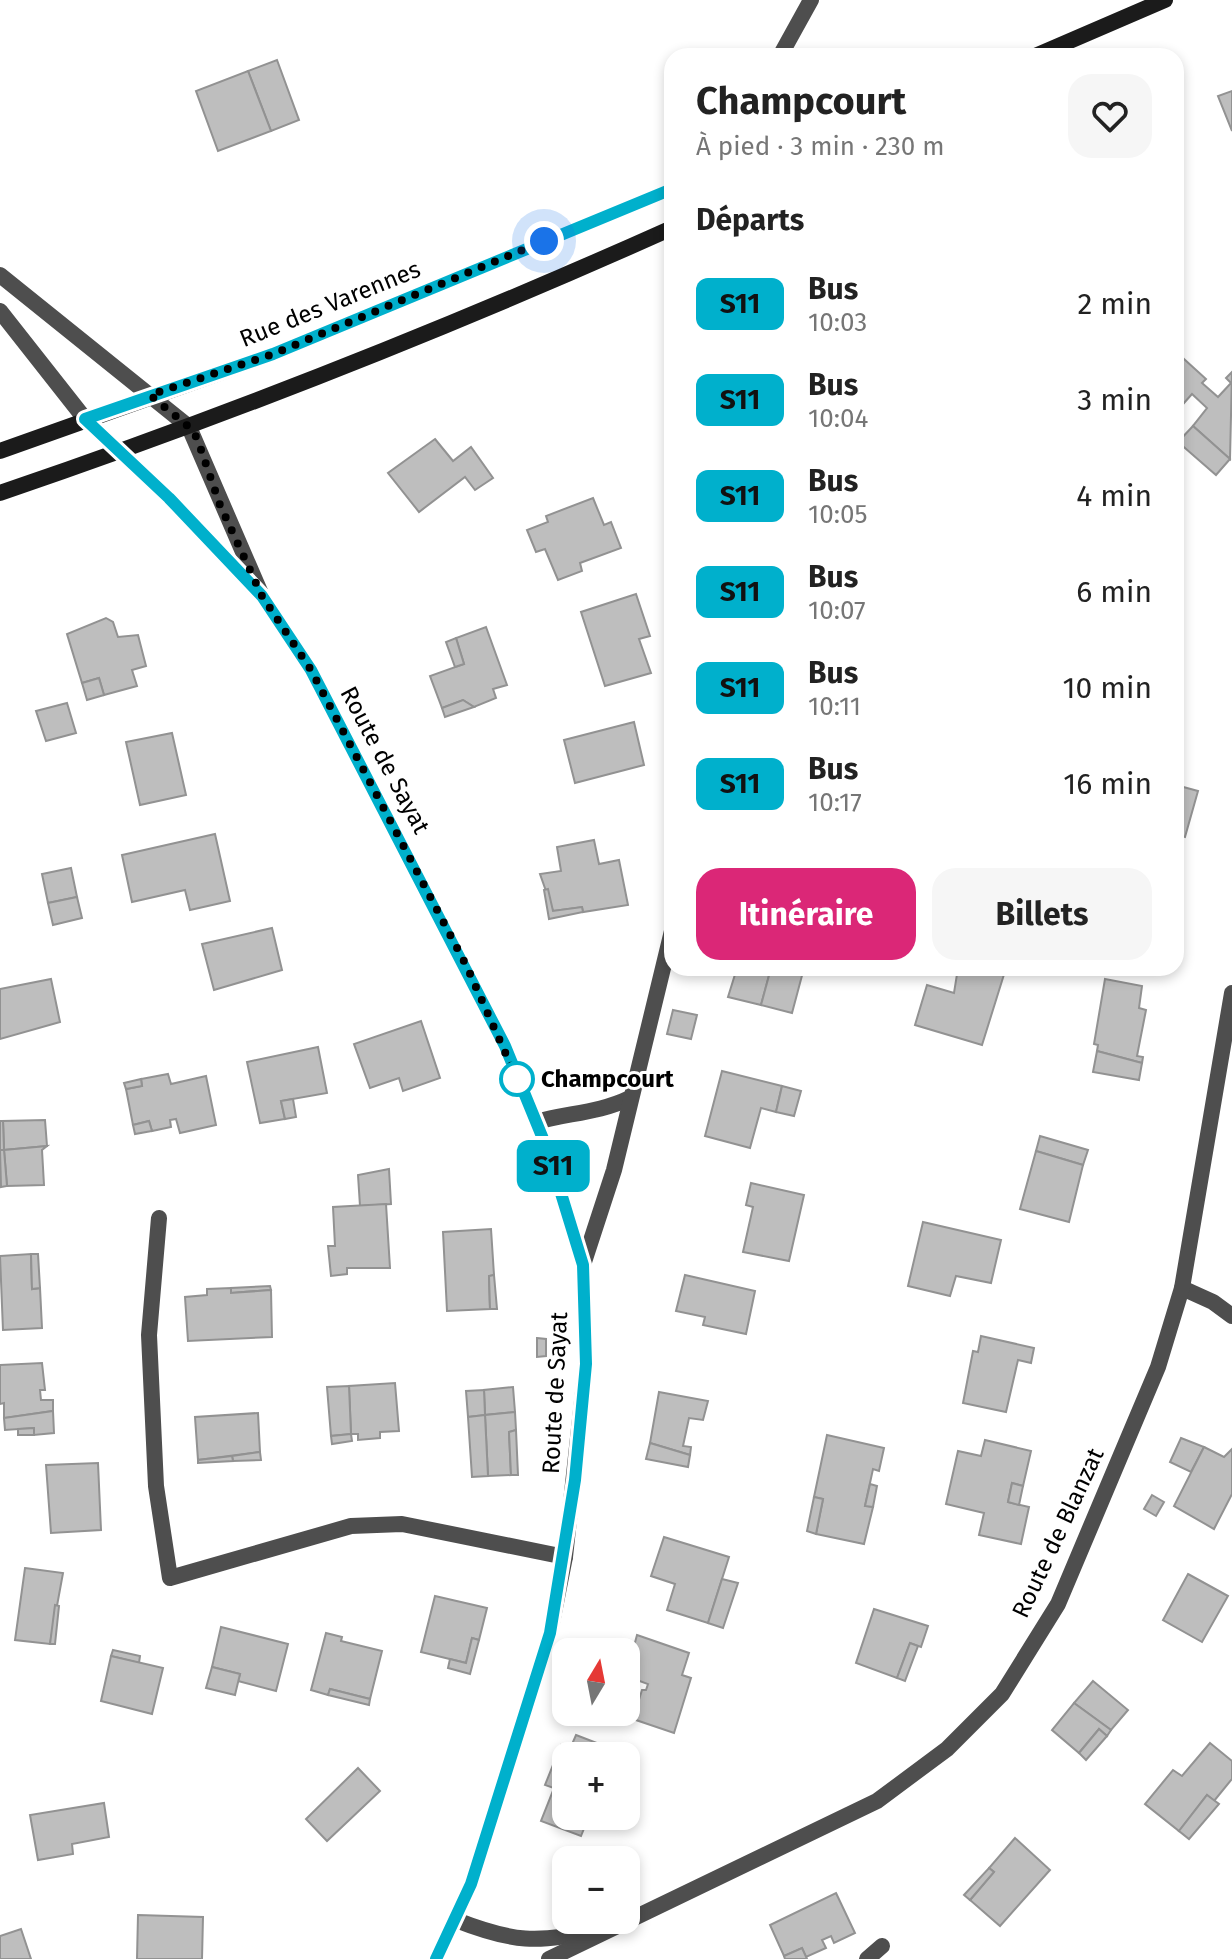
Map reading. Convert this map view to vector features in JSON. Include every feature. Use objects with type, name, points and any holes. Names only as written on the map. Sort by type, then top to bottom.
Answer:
[{"type":"main road","points":[[1054,48],[1165,0]]},
{"type":"main road","name":"Rue des Varennes","points":[[0,451],[150,395],[273,354],[664,192]]},
{"type":"main road","points":[[0,493],[189,427],[447,328],[664,232]]},
{"type":"street","points":[[784,48],[811,0]]},
{"type":"street","name":"Route de Sayat","points":[[0,275],[189,427],[262,596],[311,670],[467,967],[536,1122],[566,1202],[583,1265],[586,1364],[565,1557],[550,1633],[471,1884],[436,1959]]},
{"type":"street","name":"Route de Sayat","points":[[0,311],[85,419],[262,596]]},
{"type":"street","points":[[583,1265],[614,1170],[664,963]]},
{"type":"street","name":"Route de Blanzat","points":[[640,1914],[798,1842],[877,1801],[947,1749],[1002,1694],[1058,1604],[1158,1367],[1182,1288],[1232,993]]},
{"type":"street","points":[[536,1122],[567,1114],[603,1111],[630,1098]]},
{"type":"street","points":[[159,1218],[149,1335],[156,1486],[170,1578],[351,1526],[402,1524],[565,1557]]},
{"type":"street","points":[[1182,1288],[1213,1302],[1232,1316]]},
{"type":"street","name":"Route de Blanzat","points":[[456,1920],[507,1939],[537,1942],[575,1934]]},
{"type":"street","name":"Route de Blanzat","points":[[549,1959],[599,1934]]},
{"type":"street","points":[[867,1959],[882,1946]]},
{"type":"building","points":[[277,60],[299,120],[271,131],[248,71]]},
{"type":"building","points":[[248,71],[271,131],[218,151],[196,91]]},
{"type":"building","points":[[1232,91],[1232,131],[1218,96]]},
{"type":"building","points":[[1184,359],[1206,379],[1202,383],[1218,397],[1231,383],[1226,378],[1232,372],[1230,459],[1193,426],[1207,408],[1192,394],[1184,403]]},
{"type":"building","points":[[1193,426],[1230,459],[1216,475],[1184,447],[1184,436]]},
{"type":"building","points":[[435,439],[453,461],[471,447],[493,478],[475,490],[465,477],[419,512],[388,473]]},
{"type":"building","points":[[593,498],[604,525],[611,522],[621,548],[580,563],[582,571],[558,580],[545,549],[536,552],[527,530],[548,522],[546,516]]},
{"type":"building","points":[[636,594],[650,636],[639,639],[651,673],[605,686],[581,612]]},
{"type":"building","points":[[106,618],[113,622],[118,637],[138,635],[146,666],[132,670],[137,686],[104,695],[99,678],[82,683],[67,634]]},
{"type":"building","points":[[486,627],[507,685],[493,689],[496,698],[474,707],[463,700],[442,708],[430,676],[464,664],[456,638]]},
{"type":"building","points":[[456,638],[464,664],[455,667],[446,642]]},
{"type":"building","points":[[99,678],[104,695],[87,700],[82,683]]},
{"type":"building","points":[[463,700],[474,707],[445,717],[442,708]]},
{"type":"building","points":[[67,703],[76,733],[46,741],[36,711]]},
{"type":"building","points":[[634,722],[644,765],[575,783],[564,740]]},
{"type":"building","points":[[172,733],[186,795],[140,805],[126,742]]},
{"type":"building","points":[[1184,787],[1198,791],[1184,837]]},
{"type":"building","points":[[215,834],[230,901],[190,910],[185,890],[132,902],[122,855]]},
{"type":"building","points":[[594,840],[599,864],[619,860],[628,905],[583,912],[582,907],[553,911],[540,874],[561,871],[557,847]]},
{"type":"building","points":[[71,868],[77,897],[48,903],[42,874]]},
{"type":"building","points":[[548,889],[553,911],[582,907],[583,912],[549,919],[544,890]]},
{"type":"building","points":[[77,897],[82,918],[53,925],[48,903]]},
{"type":"building","points":[[272,928],[282,970],[214,990],[202,944]]},
{"type":"building","points":[[735,976],[769,976],[761,1005],[728,997]]},
{"type":"building","points":[[769,976],[802,976],[792,1013],[761,1005]]},
{"type":"building","points":[[957,976],[1004,976],[982,1045],[915,1025],[927,985],[954,993]]},
{"type":"building","points":[[51,979],[60,1022],[0,1039],[0,989]]},
{"type":"building","points":[[1105,979],[1142,986],[1139,1008],[1146,1010],[1137,1056],[1143,1057],[1142,1063],[1097,1051],[1098,1045],[1094,1044]]},
{"type":"building","points":[[673,1010],[697,1015],[691,1039],[667,1034]]},
{"type":"building","points":[[421,1021],[440,1078],[403,1091],[399,1078],[370,1088],[354,1044]]},
{"type":"building","points":[[318,1047],[327,1093],[281,1101],[285,1119],[260,1123],[247,1062]]},
{"type":"building","points":[[1097,1051],[1142,1063],[1139,1080],[1093,1072]]},
{"type":"building","points":[[722,1071],[782,1086],[776,1112],[761,1108],[750,1148],[705,1136]]},
{"type":"building","points":[[168,1074],[171,1084],[206,1076],[216,1125],[180,1133],[176,1119],[170,1120],[171,1127],[152,1131],[149,1121],[133,1125],[126,1089],[142,1086],[141,1079]]},
{"type":"building","points":[[141,1079],[142,1086],[126,1089],[124,1083]]},
{"type":"building","points":[[782,1086],[801,1091],[794,1116],[776,1112]]},
{"type":"building","points":[[293,1099],[296,1117],[285,1119],[281,1101]]},
{"type":"building","points":[[45,1120],[47,1146],[4,1150],[3,1121]]},
{"type":"building","points":[[0,1121],[3,1121],[4,1150],[0,1150]]},
{"type":"building","points":[[149,1121],[152,1131],[135,1134],[133,1125]]},
{"type":"building","points":[[1040,1136],[1088,1150],[1083,1165],[1036,1151]]},
{"type":"building","points":[[47,1146],[42,1150],[44,1185],[7,1186],[4,1150]]},
{"type":"building","points":[[0,1150],[4,1150],[7,1186],[1,1187]]},
{"type":"building","points":[[1036,1151],[1083,1165],[1069,1222],[1020,1209]]},
{"type":"building","points":[[389,1169],[391,1204],[360,1206],[358,1175]]},
{"type":"building","points":[[751,1183],[804,1195],[789,1261],[743,1252],[753,1207],[746,1205]]},
{"type":"building","points":[[386,1204],[390,1268],[347,1268],[347,1274],[331,1276],[328,1246],[335,1246],[333,1207]]},
{"type":"building","points":[[923,1222],[1001,1240],[991,1283],[956,1276],[950,1296],[908,1286]]},
{"type":"building","points":[[491,1229],[494,1275],[489,1276],[490,1309],[447,1311],[443,1232]]},
{"type":"building","points":[[31,1254],[32,1289],[40,1288],[42,1328],[3,1330],[0,1256]]},
{"type":"building","points":[[31,1254],[38,1254],[40,1288],[32,1289]]},
{"type":"building","points":[[494,1275],[497,1309],[490,1309],[489,1276]]},
{"type":"building","points":[[685,1275],[755,1291],[746,1334],[703,1325],[705,1317],[676,1311]]},
{"type":"building","points":[[270,1286],[271,1290],[231,1293],[231,1288]]},
{"type":"building","points":[[231,1288],[231,1293],[271,1290],[272,1337],[188,1341],[185,1297],[207,1295],[207,1289]]},
{"type":"building","points":[[981,1336],[1034,1348],[1031,1363],[1018,1360],[1006,1412],[963,1403],[973,1351],[978,1352]]},
{"type":"building","points":[[537,1338],[546,1339],[546,1356],[537,1357]]},
{"type":"building","points":[[42,1363],[45,1390],[40,1390],[41,1400],[53,1400],[53,1411],[4,1418],[4,1403],[0,1404],[0,1365]]},
{"type":"building","points":[[395,1383],[399,1431],[380,1432],[380,1438],[358,1440],[358,1434],[351,1434],[349,1386]]},
{"type":"building","points":[[349,1386],[351,1434],[331,1436],[327,1387]]},
{"type":"building","points":[[513,1387],[515,1412],[485,1415],[484,1390]]},
{"type":"building","points":[[484,1390],[485,1415],[468,1417],[466,1391]]},
{"type":"building","points":[[659,1392],[708,1401],[703,1420],[689,1418],[683,1446],[691,1447],[690,1455],[650,1443]]},
{"type":"building","points":[[53,1411],[54,1433],[34,1435],[34,1428],[5,1430],[4,1418]]},
{"type":"building","points":[[515,1412],[516,1430],[509,1432],[511,1475],[488,1476],[485,1415]]},
{"type":"building","points":[[258,1413],[260,1452],[198,1460],[195,1417]]},
{"type":"building","points":[[485,1415],[488,1476],[472,1477],[468,1417]]},
{"type":"building","points":[[34,1428],[34,1435],[18,1435],[18,1429]]},
{"type":"building","points":[[516,1430],[518,1475],[511,1475],[509,1432]]},
{"type":"building","points":[[351,1434],[352,1441],[332,1444],[331,1436]]},
{"type":"building","points":[[827,1435],[884,1448],[879,1471],[873,1469],[865,1506],[873,1507],[864,1544],[816,1534],[823,1499],[814,1497]]},
{"type":"building","points":[[1181,1438],[1204,1447],[1191,1472],[1170,1462]]},
{"type":"building","points":[[985,1440],[1031,1451],[1023,1486],[1012,1483],[1008,1502],[1029,1507],[1021,1544],[979,1535],[984,1513],[946,1504],[958,1451],[981,1456]]},
{"type":"building","points":[[650,1443],[690,1455],[688,1467],[646,1459]]},
{"type":"building","points":[[1204,1447],[1224,1457],[1232,1449],[1232,1494],[1214,1529],[1174,1506]]},
{"type":"building","points":[[260,1452],[261,1460],[233,1461],[232,1456]]},
{"type":"building","points":[[232,1456],[233,1461],[198,1463],[198,1460]]},
{"type":"building","points":[[98,1463],[101,1530],[51,1533],[46,1465]]},
{"type":"building","points":[[1012,1483],[1023,1486],[1019,1505],[1008,1502]]},
{"type":"building","points":[[870,1484],[877,1486],[873,1507],[865,1506]]},
{"type":"building","points":[[1152,1495],[1164,1502],[1156,1516],[1144,1509]]},
{"type":"building","points":[[814,1497],[823,1499],[816,1534],[807,1531]]},
{"type":"building","points":[[664,1537],[729,1557],[708,1623],[667,1610],[675,1584],[651,1576]]},
{"type":"building","points":[[25,1568],[63,1573],[50,1644],[15,1640]]},
{"type":"building","points":[[1188,1574],[1228,1596],[1202,1642],[1163,1620]]},
{"type":"building","points":[[722,1579],[738,1583],[723,1628],[708,1623]]},
{"type":"building","points":[[435,1596],[487,1608],[479,1640],[472,1638],[466,1663],[421,1652]]},
{"type":"building","points":[[55,1605],[59,1606],[55,1644],[50,1644]]},
{"type":"building","points":[[874,1609],[928,1626],[921,1647],[910,1643],[897,1678],[856,1663]]},
{"type":"building","points":[[221,1627],[288,1644],[276,1691],[238,1681],[240,1674],[212,1667]]},
{"type":"building","points":[[326,1633],[342,1637],[341,1641],[382,1651],[370,1699],[330,1689],[328,1695],[311,1690]]},
{"type":"building","points":[[637,1635],[689,1653],[682,1675],[691,1678],[674,1733],[640,1721],[640,1696],[648,1684],[640,1681],[640,1638],[636,1638]]},
{"type":"building","points":[[472,1638],[479,1640],[470,1674],[448,1668],[450,1659],[466,1663]]},
{"type":"building","points":[[910,1643],[918,1646],[905,1681],[897,1678]]},
{"type":"building","points":[[113,1650],[140,1656],[139,1663],[111,1656]]},
{"type":"building","points":[[111,1656],[163,1668],[152,1714],[101,1701]]},
{"type":"building","points":[[212,1667],[240,1674],[235,1695],[206,1688]]},
{"type":"building","points":[[1093,1681],[1128,1710],[1111,1730],[1074,1703]]},
{"type":"building","points":[[330,1689],[370,1699],[369,1705],[328,1695]]},
{"type":"building","points":[[1074,1703],[1111,1730],[1107,1736],[1099,1729],[1079,1753],[1052,1730]]},
{"type":"building","points":[[1099,1729],[1107,1736],[1086,1760],[1079,1753]]},
{"type":"building","points":[[576,1735],[594,1742],[573,1742]]},
{"type":"building","points":[[1210,1743],[1232,1761],[1232,1779],[1214,1801],[1207,1795],[1179,1831],[1145,1804],[1173,1770],[1182,1776]]},
{"type":"building","points":[[358,1768],[380,1791],[327,1841],[306,1819]]},
{"type":"building","points":[[552,1768],[552,1787],[545,1785]]},
{"type":"building","points":[[552,1793],[552,1825],[541,1821]]},
{"type":"building","points":[[1207,1795],[1219,1804],[1189,1839],[1179,1831]]},
{"type":"building","points":[[104,1803],[109,1837],[72,1844],[73,1854],[38,1860],[30,1815]]},
{"type":"building","points":[[565,1830],[583,1830],[581,1836]]},
{"type":"building","points":[[1015,1838],[1050,1870],[1000,1926],[970,1900],[994,1872],[989,1868]]},
{"type":"building","points":[[989,1868],[994,1872],[970,1900],[964,1895]]},
{"type":"building","points":[[836,1893],[855,1933],[834,1943],[831,1936],[822,1940],[826,1948],[806,1957],[802,1948],[784,1956],[770,1925]]},
{"type":"building","points":[[138,1915],[203,1917],[202,1959],[137,1959]]},
{"type":"building","points":[[21,1929],[31,1959],[0,1959],[0,1936]]},
{"type":"building","points":[[802,1948],[807,1959],[785,1959],[784,1956]]},
{"type":"bus line","name":"S11","points":[[436,1959],[444,1948],[471,1884],[550,1633],[565,1557],[586,1364],[583,1265],[548,1151],[505,1046],[467,967],[311,670],[262,596],[169,498],[85,419],[273,354],[664,192]]},
{"type":"place","name":"Champcourt","points":[[517,1079]]},
{"type":"route","points":[[517,1079],[505,1046],[467,967],[311,670],[262,596],[220,505],[197,438],[189,427],[150,395],[273,354],[544,241]]}]
